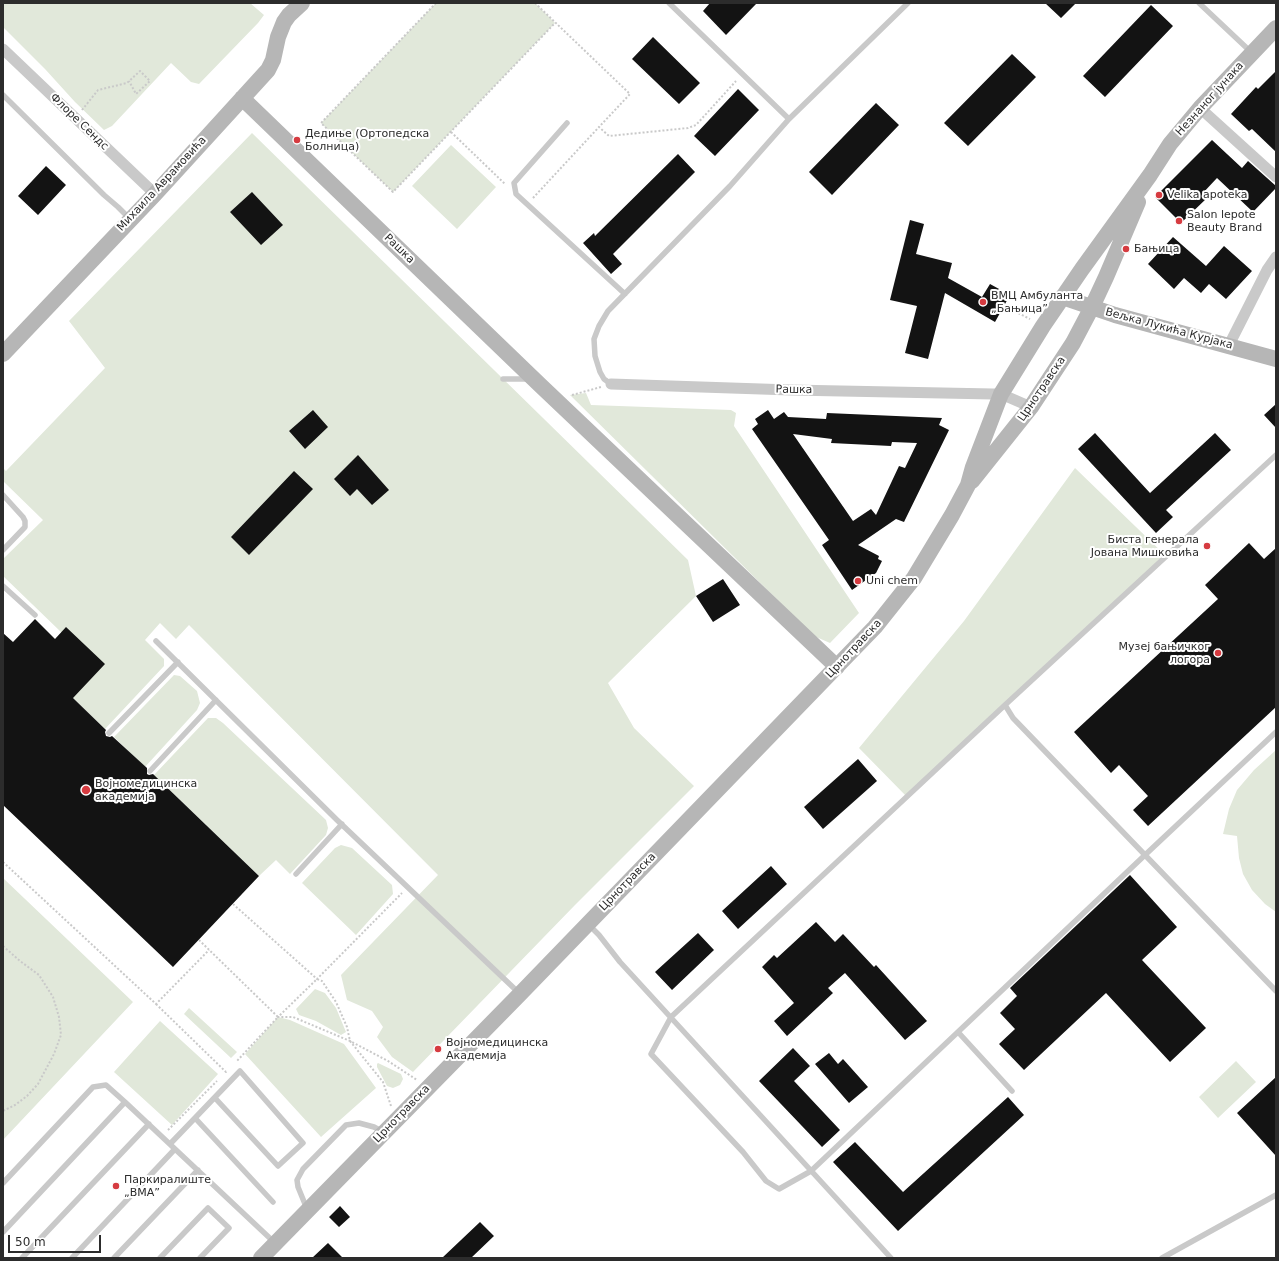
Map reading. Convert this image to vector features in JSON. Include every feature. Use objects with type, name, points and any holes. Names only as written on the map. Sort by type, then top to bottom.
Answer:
[{"type":"main road","name":"Михаила Аврамовића","points":[[3,354],[155,194],[271,66],[278,37],[284,22],[302,3]]},
{"type":"main road","name":"Незнаног јунака","points":[[1062,296],[1150,175],[1170,144],[1200,108],[1276,28]]},
{"type":"main road","name":"Рашка","points":[[242,98],[534,379],[838,667]]},
{"type":"main road","name":"Незнаног јунака","points":[[1092,308],[1150,175]]},
{"type":"main road","name":"Вељка Лукића Курјака","points":[[1062,296],[1092,308],[1146,324],[1276,359]]},
{"type":"main road","name":"Црнотравска","points":[[261,1258],[385,1133],[838,667],[875,627],[914,578],[952,515],[968,485],[973,467],[1001,394],[1062,296]]},
{"type":"main road","name":"Црнотравска","points":[[968,485],[1031,407],[1073,343],[1092,308]]},
{"type":"street","name":"Флоре Сендс","points":[[3,49],[155,194]]},
{"type":"street","points":[[1200,108],[1276,177]]},
{"type":"street","points":[[1228,346],[1267,270],[1276,258]]},
{"type":"street","name":"Рашка","points":[[611,384],[791,390],[1001,394],[1031,407]]},
{"type":"lane","points":[[669,3],[789,119]]},
{"type":"lane","points":[[611,384],[604,379],[600,372],[595,356],[594,339],[599,326],[608,311],[730,186],[789,119],[908,3]]},
{"type":"lane","points":[[1199,3],[1252,52]]},
{"type":"lane","points":[[3,95],[130,219]]},
{"type":"lane","points":[[567,124],[514,183],[516,194],[625,294]]},
{"type":"lane","points":[[503,379],[534,379]]},
{"type":"lane","points":[[1276,455],[1005,705],[671,1017],[651,1054],[743,1152],[766,1181],[779,1189],[811,1171],[1276,732]]},
{"type":"lane","points":[[3,496],[25,521],[25,527],[3,550]]},
{"type":"lane","points":[[3,586],[34,615]]},
{"type":"lane","points":[[156,641],[342,824],[520,994]]},
{"type":"lane","points":[[109,733],[178,662]]},
{"type":"lane","points":[[150,771],[216,700]]},
{"type":"lane","points":[[1005,705],[1013,718],[1276,991]]},
{"type":"lane","points":[[296,874],[342,824]]},
{"type":"lane","points":[[588,924],[891,1258]]},
{"type":"lane","points":[[958,1032],[1012,1091]]},
{"type":"lane","points":[[170,1144],[214,1098],[240,1071],[302,1143],[278,1166],[214,1098]]},
{"type":"lane","points":[[3,1183],[93,1087],[106,1085],[276,1243]]},
{"type":"lane","points":[[3,1232],[126,1102]]},
{"type":"lane","points":[[195,1118],[273,1202]]},
{"type":"lane","points":[[307,1210],[298,1187],[297,1180],[303,1169],[346,1126],[353,1123],[365,1124],[385,1133]]},
{"type":"lane","points":[[22,1258],[149,1124]]},
{"type":"lane","points":[[72,1258],[176,1149]]},
{"type":"lane","points":[[114,1258],[198,1170]]},
{"type":"lane","points":[[1162,1258],[1276,1195]]},
{"type":"lane","points":[[160,1258],[208,1208],[229,1228],[200,1258]]},
{"type":"path","points":[[436,3],[321,123],[393,192],[555,23]]},
{"type":"path","points":[[527,204],[630,94],[535,3]]},
{"type":"path","points":[[75,119],[98,90],[127,83],[129,81],[140,71],[150,82],[136,94],[129,81]]},
{"type":"path","points":[[599,127],[610,136],[688,128],[696,125],[742,74]]},
{"type":"path","points":[[450,132],[516,194]]},
{"type":"path","points":[[1004,306],[1035,322]]},
{"type":"path","points":[[556,400],[611,384]]},
{"type":"path","points":[[3,862],[156,1004],[226,1072]]},
{"type":"path","points":[[235,1063],[278,1017],[408,887]]},
{"type":"path","points":[[233,904],[317,979],[322,981],[336,1002],[347,1027],[350,1041],[383,1082],[392,1109]]},
{"type":"path","points":[[199,940],[278,1017],[293,1017],[350,1041],[388,1061],[419,1081]]},
{"type":"path","points":[[3,946],[39,975],[53,997],[59,1017],[61,1036],[54,1054],[38,1084],[27,1096],[15,1105],[3,1110]]},
{"type":"path","points":[[156,1004],[209,950]]},
{"type":"path","points":[[163,1137],[172,1125],[230,1067]]},
{"type":"shaded area","points":[[3,3],[250,3],[264,15],[199,84],[191,82],[171,63],[112,126],[104,130],[3,27]]},
{"type":"shaded area","points":[[436,3],[535,3],[555,23],[393,192],[321,123]]},
{"type":"shaded area","points":[[252,133],[688,560],[696,596],[608,683],[634,728],[694,786],[575,905],[413,1072],[392,1057],[377,1037],[383,1027],[372,1011],[347,1000],[341,975],[438,875],[189,625],[176,639],[160,623],[145,640],[164,659],[164,666],[105,729],[73,698],[61,632],[3,576],[3,559],[43,520],[3,481],[3,468],[6,471],[105,368],[69,321]]},
{"type":"shaded area","points":[[451,145],[496,187],[457,229],[412,186]]},
{"type":"shaded area","points":[[586,393],[591,405],[731,410],[736,413],[734,426],[859,613],[830,643],[814,636],[570,395]]},
{"type":"shaded area","points":[[1075,468],[1166,556],[907,797],[859,748],[964,621]]},
{"type":"shaded area","points":[[174,675],[180,676],[197,691],[200,703],[197,710],[145,767],[114,737]]},
{"type":"shaded area","points":[[208,718],[216,718],[223,723],[326,820],[328,828],[326,835],[290,874],[276,860],[259,876],[154,775]]},
{"type":"shaded area","points":[[1276,750],[1276,912],[1265,904],[1252,890],[1243,874],[1239,858],[1237,836],[1223,834],[1229,809],[1237,790],[1254,770]]},
{"type":"shaded area","points":[[341,845],[352,848],[392,885],[393,894],[356,935],[302,883],[335,848]]},
{"type":"shaded area","points":[[3,878],[133,1002],[3,1140]]},
{"type":"shaded area","points":[[315,989],[325,993],[336,1008],[346,1032],[341,1035],[316,1021],[299,1015],[296,1009]]},
{"type":"shaded area","points":[[189,1008],[237,1052],[231,1058],[184,1014]]},
{"type":"shaded area","points":[[278,1017],[290,1020],[344,1044],[376,1088],[321,1137],[245,1054]]},
{"type":"shaded area","points":[[160,1021],[218,1074],[172,1125],[114,1072]]},
{"type":"shaded area","points":[[1236,1061],[1256,1082],[1218,1118],[1199,1097]]},
{"type":"shaded area","points":[[378,1063],[401,1074],[403,1079],[400,1085],[393,1088],[387,1086],[377,1067]]},
{"type":"building","points":[[710,3],[757,3],[726,35],[703,11]]},
{"type":"building","points":[[1045,3],[1076,3],[1061,18]]},
{"type":"building","points":[[1151,5],[1173,26],[1105,97],[1083,76]]},
{"type":"building","points":[[653,37],[700,83],[679,104],[632,59]]},
{"type":"building","points":[[1012,54],[1036,77],[968,146],[944,123]]},
{"type":"building","points":[[1276,71],[1276,152],[1252,129],[1249,131],[1231,114],[1256,87],[1258,89]]},
{"type":"building","points":[[738,89],[759,110],[715,156],[694,136]]},
{"type":"building","points":[[876,103],[899,125],[832,195],[809,172]]},
{"type":"building","points":[[1212,140],[1242,168],[1248,161],[1276,186],[1276,188],[1253,212],[1217,178],[1202,194],[1207,198],[1181,223],[1155,197]]},
{"type":"building","points":[[678,154],[695,172],[613,254],[622,264],[611,274],[583,243],[594,233],[595,236]]},
{"type":"building","points":[[46,166],[66,185],[38,215],[18,196]]},
{"type":"building","points":[[252,192],[283,225],[261,245],[230,212]]},
{"type":"building","points":[[910,220],[924,224],[916,254],[952,263],[948,278],[982,297],[990,284],[1010,295],[995,322],[945,293],[928,359],[905,353],[917,306],[890,300]]},
{"type":"building","points":[[1173,237],[1206,266],[1224,246],[1252,271],[1226,299],[1209,284],[1201,293],[1184,278],[1174,289],[1148,264]]},
{"type":"building","points":[[1276,404],[1276,428],[1264,415]]},
{"type":"building","points":[[313,410],[328,427],[305,449],[289,431]]},
{"type":"building","points":[[768,410],[774,419],[784,412],[788,417],[826,419],[827,413],[942,418],[939,425],[949,430],[904,522],[896,519],[858,545],[879,556],[878,559],[882,561],[876,573],[852,590],[822,545],[829,540],[752,429],[758,424],[755,419]],"holes":[[[793,434],[832,439],[831,443],[891,446],[892,442],[917,443],[905,468],[899,466],[876,515],[871,509],[853,521]]]},
{"type":"building","points":[[1095,433],[1150,493],[1215,433],[1231,450],[1166,510],[1173,517],[1156,533],[1078,449]]},
{"type":"building","points":[[358,455],[389,490],[372,505],[357,489],[350,496],[334,479]]},
{"type":"building","points":[[294,471],[313,489],[249,555],[231,537]]},
{"type":"building","name":"Музеј бањичког логора","points":[[1249,543],[1264,559],[1276,548],[1276,707],[1148,826],[1133,810],[1148,796],[1119,765],[1111,773],[1074,732],[1218,599],[1205,585]]},
{"type":"building","points":[[723,579],[740,605],[713,622],[696,596]]},
{"type":"building","name":"Војномедицинска академија","points":[[35,619],[55,639],[66,627],[105,664],[73,698],[106,730],[106,736],[112,736],[147,768],[147,774],[153,774],[259,876],[173,967],[3,805],[3,633],[13,642]]},
{"type":"building","points":[[858,759],[877,781],[823,829],[804,807]]},
{"type":"building","points":[[771,866],[787,884],[738,929],[722,911]]},
{"type":"building","points":[[1130,875],[1177,927],[1142,960],[1206,1028],[1170,1062],[1106,993],[1024,1070],[999,1044],[1015,1029],[1000,1013],[1017,996],[1010,988]]},
{"type":"building","points":[[816,922],[835,942],[843,934],[874,967],[876,965],[927,1021],[905,1040],[845,973],[828,988],[833,993],[787,1036],[774,1021],[794,1003],[762,967],[774,955],[777,958]]},
{"type":"building","points":[[698,933],[714,950],[672,990],[655,972]]},
{"type":"building","points":[[793,1048],[810,1066],[794,1081],[840,1130],[822,1147],[759,1081]]},
{"type":"building","points":[[829,1053],[838,1064],[843,1059],[868,1087],[849,1103],[815,1064]]},
{"type":"building","points":[[1276,1077],[1276,1156],[1237,1113]]},
{"type":"building","points":[[1008,1097],[1024,1115],[898,1231],[833,1162],[855,1142],[903,1192]]},
{"type":"building","points":[[340,1206],[350,1217],[339,1227],[329,1217]]},
{"type":"building","points":[[480,1222],[494,1236],[471,1258],[442,1258]]},
{"type":"building","points":[[328,1243],[343,1258],[312,1258]]},
{"type":"place","name":"Дедиње (Ортопедска Болница)","points":[[297,140]]},
{"type":"place","name":"Velika apoteka","points":[[1159,195]]},
{"type":"place","name":"Salon lepote Beauty Brand","points":[[1179,221]]},
{"type":"place","name":"Бањица","points":[[1126,249]]},
{"type":"place","name":"ВМЦ Амбуланта „Бањица”","points":[[983,302]]},
{"type":"place","name":"Биста генерала Јована Мишковића","points":[[1207,546]]},
{"type":"place","name":"Uni chem","points":[[858,581]]},
{"type":"place","name":"Музеј бањичког логора","points":[[1218,653]]},
{"type":"place","name":"Војномедицинска академија","points":[[86,790]]},
{"type":"place","name":"Војномедицинска Академија","points":[[438,1049]]},
{"type":"place","name":"Паркиралиште „ВМА”","points":[[116,1186]]}]
